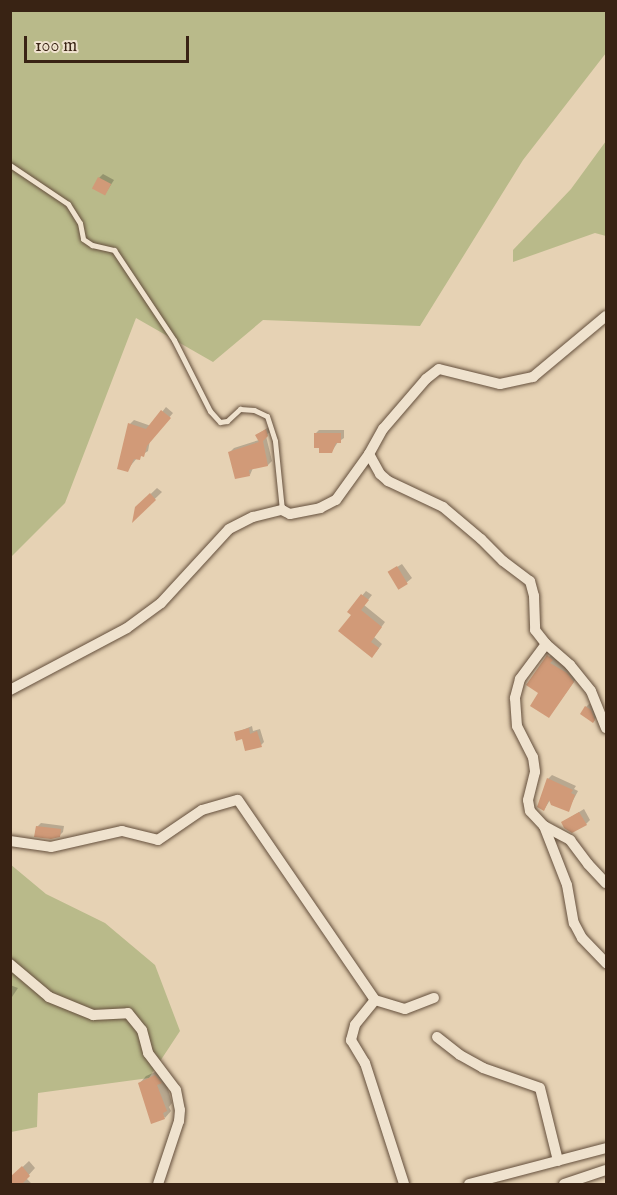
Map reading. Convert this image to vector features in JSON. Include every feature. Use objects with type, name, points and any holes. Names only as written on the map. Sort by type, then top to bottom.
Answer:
[{"type":"street","points":[[10,690],[127,628],[161,603],[229,529],[253,517],[282,510],[290,514],[320,508],[336,500],[369,454],[383,429],[426,379],[439,369],[500,384],[533,377],[606,316]]},
{"type":"street","points":[[369,454],[380,474],[388,481],[443,507],[503,561],[530,581],[534,596],[535,630],[546,644],[570,665],[591,691],[606,728]]},
{"type":"street","points":[[546,644],[520,679],[514,713],[517,726],[533,757],[536,772],[528,800],[530,811],[544,826],[570,840],[606,883]]},
{"type":"street","points":[[10,841],[51,847],[122,831],[158,840],[202,810],[238,800],[375,1000],[405,1009],[434,998]]},
{"type":"street","points":[[544,826],[567,885],[574,923],[582,938],[606,963]]},
{"type":"street","points":[[10,964],[49,997],[93,1015],[128,1013],[142,1030],[148,1053],[176,1090],[180,1110],[179,1121],[158,1185]]},
{"type":"street","points":[[375,1000],[355,1025],[351,1040],[365,1063],[404,1185]]},
{"type":"street","points":[[437,1036],[460,1055],[483,1068],[540,1088],[558,1161]]},
{"type":"street","points":[[469,1185],[606,1148]]},
{"type":"street","points":[[564,1185],[563,1182],[606,1170]]},
{"type":"lane","points":[[10,165],[68,204],[80,222],[83,239],[92,246],[114,250],[174,340],[210,411],[219,422],[227,421],[240,409],[254,410],[267,416],[275,441],[282,510]]},
{"type":"green space","points":[[11,11],[606,11],[606,53],[523,160],[420,326],[263,320],[213,362],[136,318],[65,503],[11,557]]},
{"type":"green space","points":[[606,141],[606,236],[595,233],[513,262],[513,250],[571,189]]},
{"type":"green space","points":[[10,864],[46,894],[105,923],[155,965],[180,1031],[149,1078],[38,1093],[37,1127],[11,1132]]},
{"type":"building","points":[[98,177],[111,184],[105,196],[92,188]]},
{"type":"building","points":[[161,410],[171,418],[147,446],[144,457],[141,456],[140,460],[134,459],[128,472],[117,469],[128,423],[146,429]]},
{"type":"building","points":[[266,429],[268,436],[263,441],[268,466],[249,470],[250,476],[235,479],[228,452],[259,442],[255,435]]},
{"type":"building","points":[[314,433],[341,433],[341,443],[336,443],[332,453],[319,453],[319,448],[314,448]]},
{"type":"building","points":[[150,493],[156,500],[132,523],[135,507]]},
{"type":"building","points":[[397,566],[408,584],[398,590],[388,572]]},
{"type":"building","points":[[361,594],[369,600],[361,610],[382,627],[371,642],[379,648],[372,658],[338,631],[351,615],[347,612]]},
{"type":"building","points":[[547,655],[553,660],[550,663],[567,673],[574,682],[549,718],[530,706],[538,693],[526,685]]},
{"type":"building","points":[[585,706],[591,710],[595,720],[593,723],[580,714]]},
{"type":"building","points":[[249,728],[250,734],[257,731],[262,747],[245,751],[242,739],[236,741],[234,732]]},
{"type":"building","points":[[547,778],[573,790],[571,793],[575,795],[569,812],[551,805],[549,800],[544,811],[537,807]]},
{"type":"building","points":[[579,812],[587,825],[572,833],[564,828],[561,822]]},
{"type":"building","points":[[36,826],[61,829],[60,837],[51,839],[34,837]]},
{"type":"building","points":[[155,1075],[162,1083],[157,1085],[167,1111],[163,1113],[165,1119],[151,1124],[138,1083]]},
{"type":"building","points":[[22,1166],[30,1176],[21,1185],[10,1185],[10,1177]]}]
